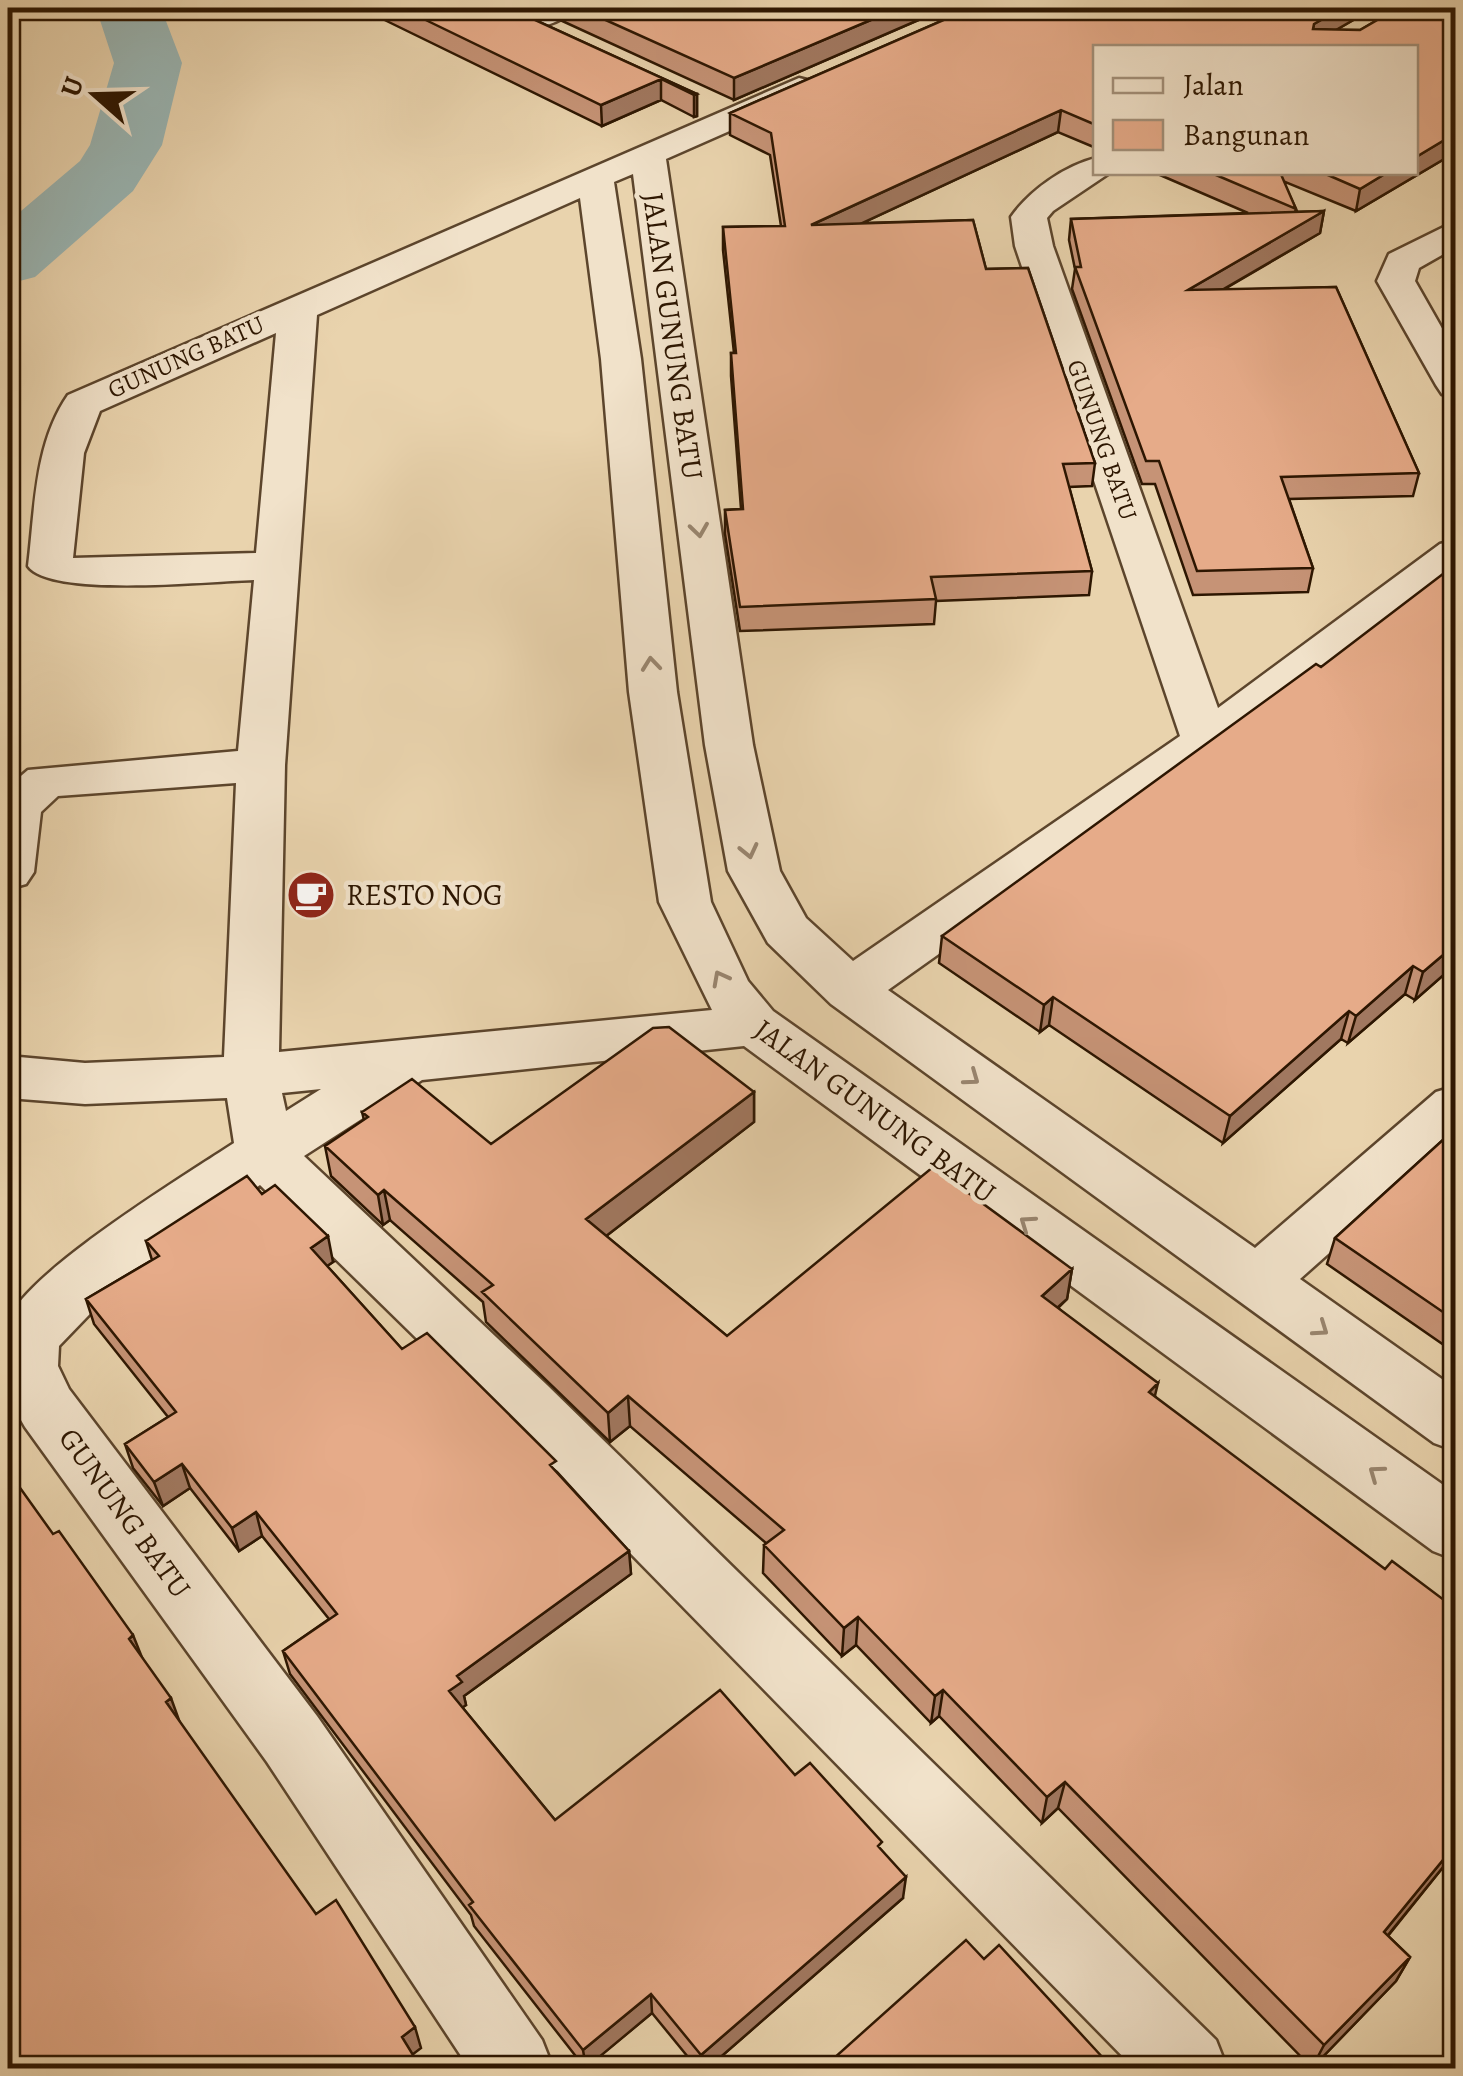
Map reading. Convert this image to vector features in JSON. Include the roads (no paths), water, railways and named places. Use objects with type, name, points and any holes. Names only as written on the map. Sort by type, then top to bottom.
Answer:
[{"type":"street","name":"JALAN GUNUNG BATU","points":[[822,78],[596,179],[621,359],[662,750],[685,902],[726,991],[754,1025],[1456,1530]]},
{"type":"street","points":[[700,101],[735,117]]},
{"type":"street","name":"JALAN GUNUNG BATU","points":[[648,156],[728,745],[754,872],[787,930],[850,990],[1456,1424]]},
{"type":"street","name":"GUNUNG BATU","points":[[1093,171],[1040,203],[1029,217],[1034,246],[1206,741]]},
{"type":"street","name":"GUNUNG BATU","points":[[275,566],[66,572],[50,566],[63,453],[82,404],[596,179]]},
{"type":"street","points":[[1456,232],[1402,262],[1396,280],[1418,326],[1456,385]]},
{"type":"street","points":[[298,308],[261,765],[250,1075],[265,1154],[525,1404],[1188,2068]]},
{"type":"street","points":[[850,990],[1206,741],[1456,553]]},
{"type":"street","points":[[662,750],[728,745]]},
{"type":"street","points":[[8,872],[17,806],[45,781],[261,765]]},
{"type":"street","name":"GUNUNG BATU","points":[[8,1077],[50,1084],[250,1075],[622,1042],[754,1025]]},
{"type":"street","name":"GUNUNG BATU","points":[[410,1061],[108,1259],[62,1298],[31,1334],[25,1359],[30,1380],[292,1740],[514,2068]]},
{"type":"street","points":[[1255,1282],[1456,1106]]},
{"type":"street","points":[[1073,1256],[1133,1194]]},
{"type":"waterway","points":[[8,261],[107,175],[126,145],[148,63],[128,8]]},
{"type":"place","name":"RESTO NOG","points":[[311,895]]}]
